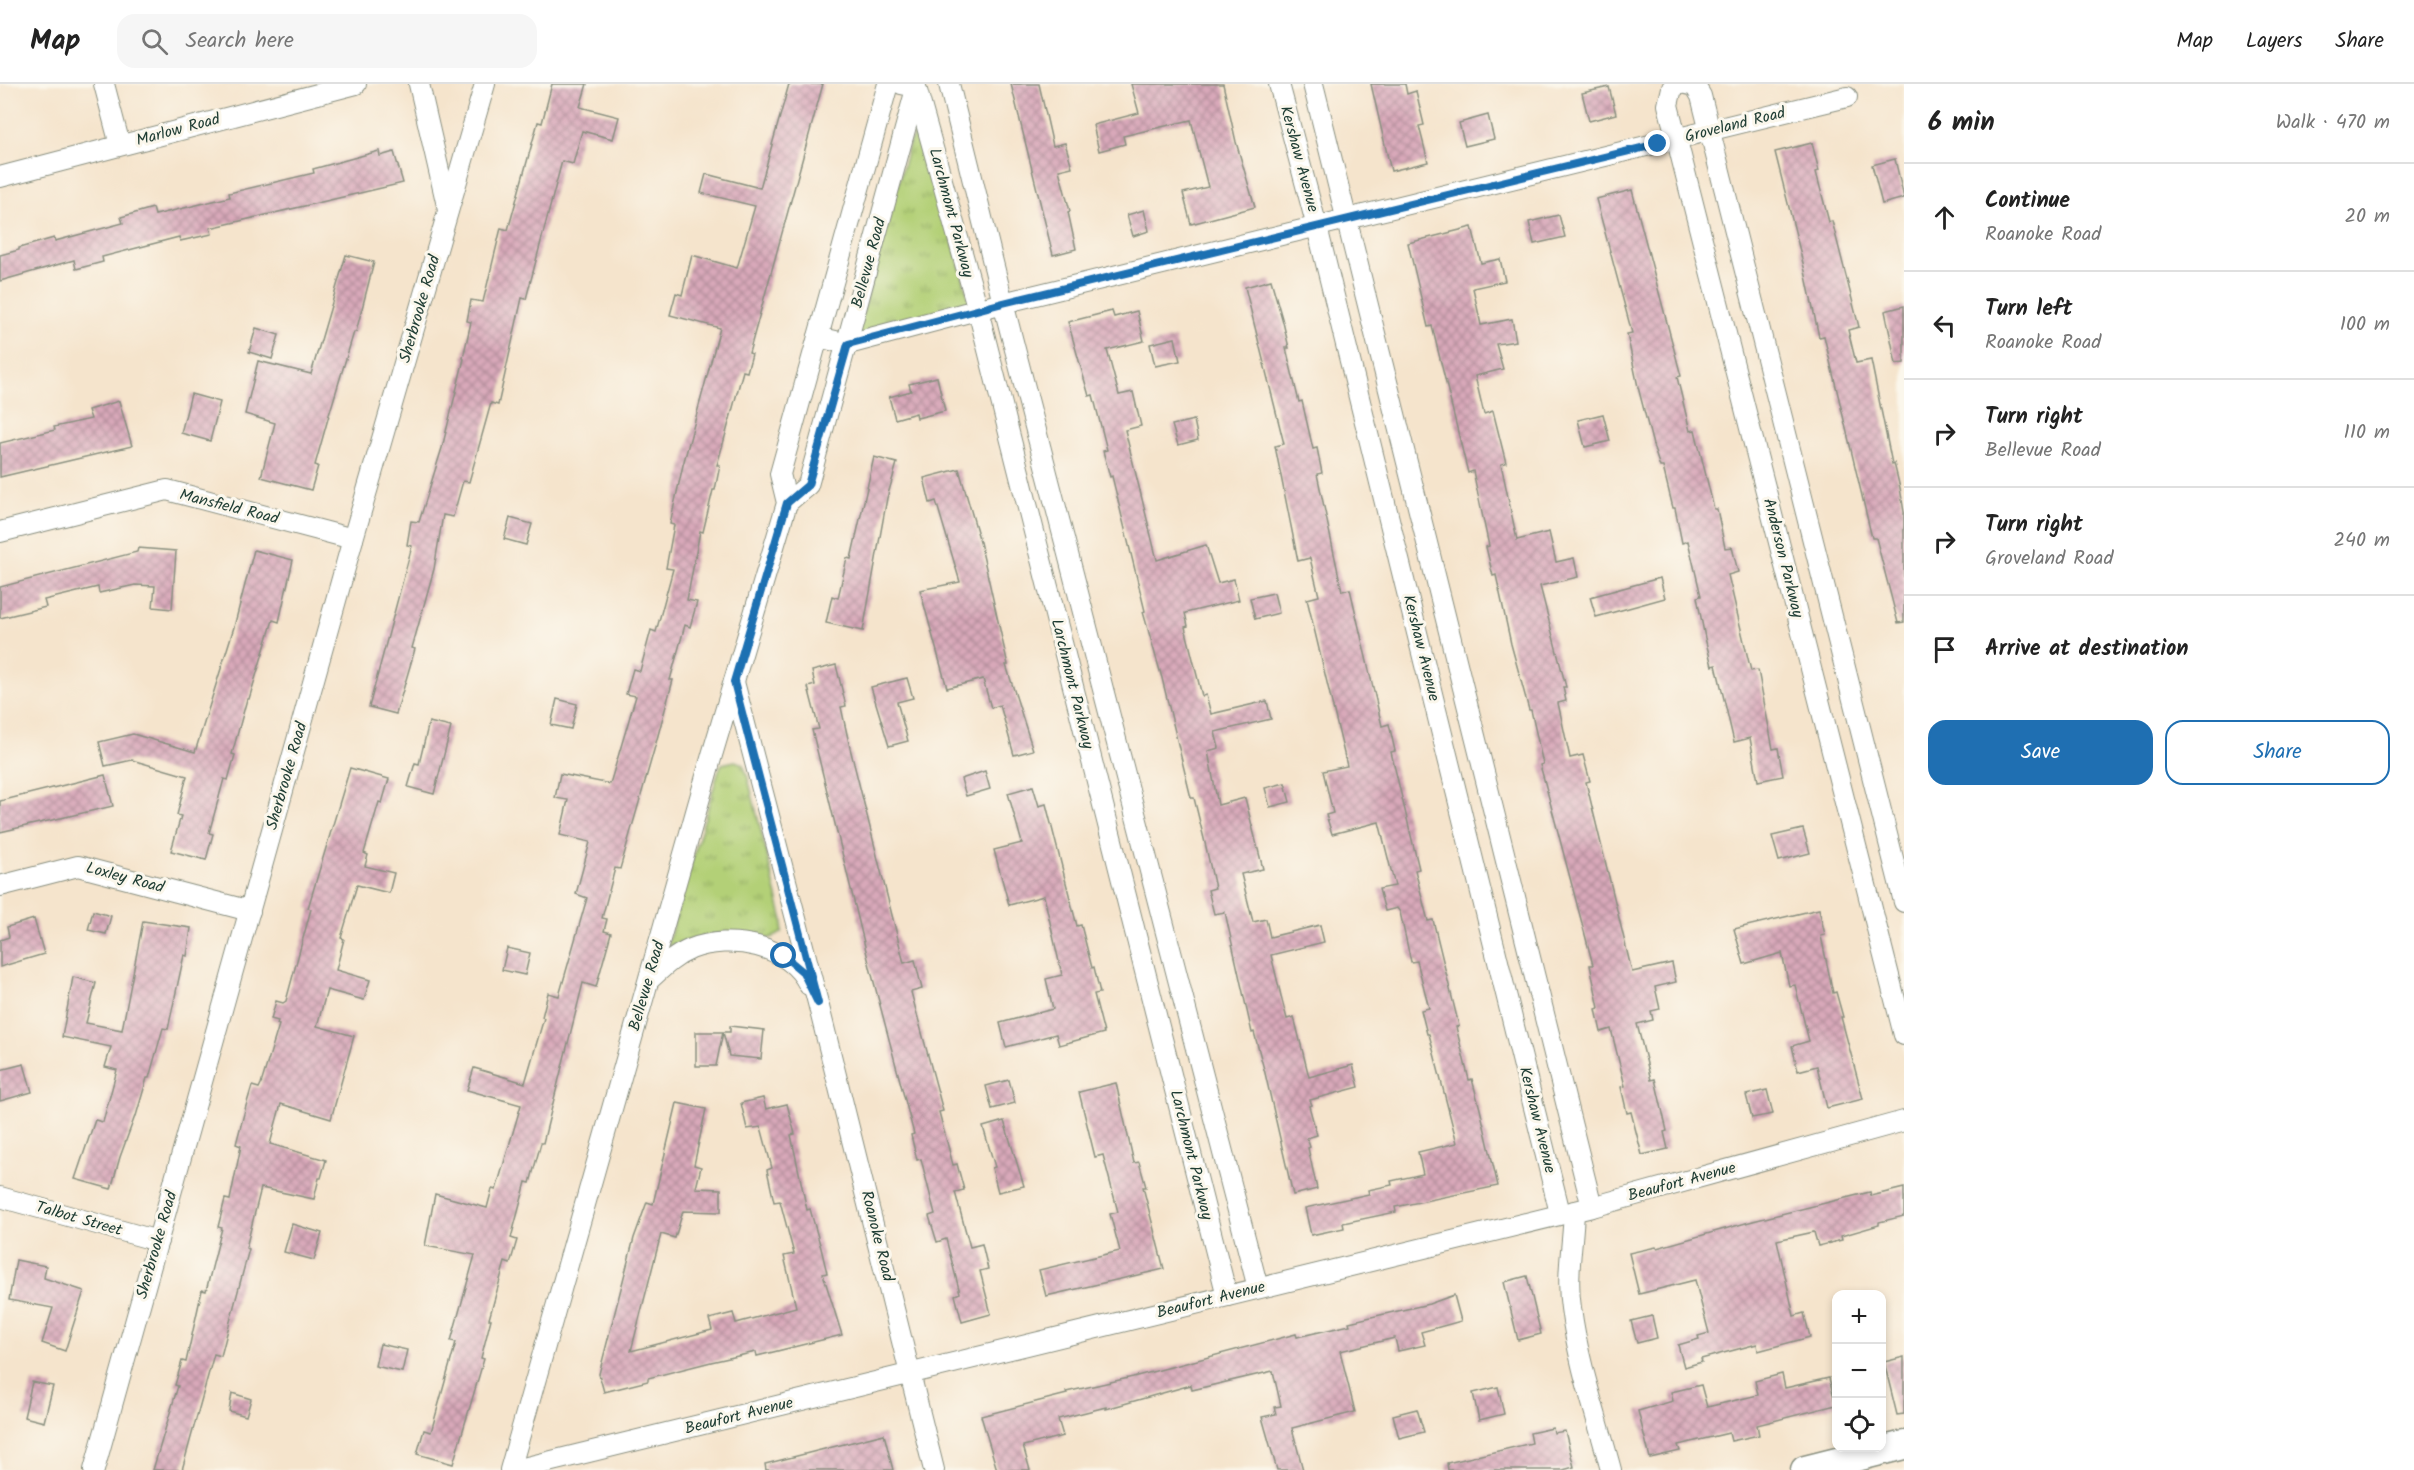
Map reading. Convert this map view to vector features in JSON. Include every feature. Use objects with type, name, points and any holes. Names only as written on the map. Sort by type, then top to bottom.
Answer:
[{"type":"street","points":[[104,84],[120,145]]},
{"type":"street","name":"Marlow Road","points":[[0,177],[356,84]]},
{"type":"street","points":[[419,84],[448,212]]},
{"type":"street","name":"Sherbrooke Road","points":[[93,1470],[353,539],[485,84]]},
{"type":"street","name":"Bellevue Road","points":[[510,1470],[787,503],[780,474],[888,84]]},
{"type":"street","name":"Larchmont Parkway","points":[[949,84],[1003,303],[1258,1288]]},
{"type":"street","name":"Kershaw Avenue","points":[[1280,84],[1575,1210]]},
{"type":"street","name":"Kershaw Avenue","points":[[1313,84],[1348,219],[1575,1210],[1570,1265],[1570,1306],[1579,1353],[1611,1470]]},
{"type":"street","name":"Anderson Parkway","points":[[1680,84],[1672,88],[1668,105],[1904,1035]]},
{"type":"street","name":"Anderson Parkway","points":[[1686,84],[1695,86],[1701,96],[1904,902]]},
{"type":"street","name":"Bellevue Road","points":[[787,503],[808,485],[848,344],[912,85]]},
{"type":"street","name":"Larchmont Parkway","points":[[912,85],[978,310],[1227,1296]]},
{"type":"street","name":"Groveland Road","points":[[818,337],[848,344],[1003,303],[1847,97]]},
{"type":"street","name":"Mansfield Road","points":[[0,532],[167,490],[353,539]]},
{"type":"street","name":"Roanoke Road","points":[[734,682],[818,1003],[934,1470]]},
{"type":"street","name":"Loxley Road","points":[[0,886],[78,866],[250,911]]},
{"type":"street","name":"Roanoke Road","points":[[649,980],[670,961],[691,949],[740,942],[763,947],[784,956],[803,972],[818,1003]]},
{"type":"street","name":"Beaufort Avenue","points":[[515,1470],[1575,1210],[1904,1121]]},
{"type":"street","name":"Talbot Street","points":[[0,1197],[158,1241]]},
{"type":"street","points":[[1805,1470],[1904,1446]]},
{"type":"green space","points":[[916,134],[923,138],[971,306],[856,338],[910,141]]},
{"type":"green space","points":[[735,761],[743,764],[748,778],[783,921],[782,932],[766,939],[737,933],[719,934],[667,946],[719,770],[722,764]]},
{"type":"building","points":[[552,84],[587,84],[580,107],[619,117],[613,139],[582,131],[573,164],[562,161],[526,299],[522,298],[498,405],[491,403],[469,482],[463,481],[453,517],[443,515],[434,569],[412,648],[415,649],[396,714],[369,707],[412,546],[407,545],[411,521],[419,522],[442,448],[464,359],[471,322],[467,321],[471,300],[483,302],[501,228],[508,230],[538,122],[542,123]]},
{"type":"building","points":[[789,84],[823,84],[749,353],[752,354],[747,372],[743,371],[717,465],[720,465],[715,490],[713,490],[703,532],[700,531],[687,600],[697,602],[690,627],[685,625],[654,750],[620,869],[615,868],[602,918],[607,919],[604,931],[611,933],[596,987],[583,983],[543,1143],[541,1143],[530,1183],[526,1182],[511,1238],[517,1240],[510,1264],[505,1262],[489,1319],[491,1319],[481,1358],[484,1359],[453,1464],[417,1454],[424,1430],[431,1432],[456,1342],[451,1341],[475,1255],[425,1246],[435,1194],[487,1208],[492,1189],[496,1190],[521,1105],[467,1090],[474,1068],[525,1083],[544,1018],[542,1017],[548,993],[559,996],[587,898],[576,894],[590,842],[560,835],[568,800],[555,798],[560,774],[610,784],[636,696],[626,694],[633,669],[640,671],[651,630],[656,632],[673,569],[666,568],[674,525],[670,524],[683,465],[720,328],[670,315],[676,293],[682,295],[692,255],[737,268],[755,206],[701,193],[706,174],[760,188]]},
{"type":"building","points":[[1011,84],[1039,84],[1053,146],[1065,143],[1072,167],[1059,170],[1070,211],[1068,212],[1076,249],[1053,255]]},
{"type":"building","points":[[1131,84],[1223,84],[1236,142],[1255,207],[1191,224],[1183,193],[1208,187],[1191,120],[1123,136],[1125,144],[1099,151],[1093,125],[1139,113]]},
{"type":"building","points":[[1371,84],[1405,84],[1407,94],[1416,91],[1424,125],[1419,126],[1428,162],[1391,171]]},
{"type":"building","points":[[1609,87],[1616,114],[1589,121],[1582,93]]},
{"type":"building","points":[[1488,115],[1494,139],[1465,146],[1459,123]]},
{"type":"building","points":[[1812,143],[1819,171],[1816,172],[1829,222],[1832,221],[1859,327],[1848,330],[1856,363],[1871,360],[1892,464],[1894,463],[1900,488],[1904,512],[1904,622],[1898,623],[1876,538],[1872,538],[1824,336],[1819,337],[1775,152]]},
{"type":"building","points":[[379,151],[380,156],[394,152],[403,183],[210,228],[212,234],[180,241],[179,237],[102,257],[103,262],[76,269],[74,260],[0,281],[0,255],[19,250],[19,248],[123,223],[121,217],[153,208],[155,215],[230,197],[229,193],[314,173],[313,169]]},
{"type":"building","points":[[1895,159],[1904,198],[1882,204],[1872,165]]},
{"type":"building","points":[[1632,190],[1681,376],[1677,377],[1690,431],[1695,430],[1714,509],[1717,509],[1725,548],[1732,547],[1738,572],[1728,575],[1751,671],[1758,670],[1773,749],[1778,748],[1783,776],[1758,781],[1750,738],[1734,742],[1716,665],[1712,666],[1705,638],[1697,597],[1701,596],[1688,541],[1682,543],[1675,508],[1673,508],[1663,467],[1660,467],[1654,449],[1638,387],[1627,334],[1632,333],[1596,199]]},
{"type":"building","points":[[1144,210],[1149,231],[1133,236],[1127,215]]},
{"type":"building","points":[[1559,215],[1565,237],[1534,244],[1529,222]]},
{"type":"building","points":[[1472,227],[1481,263],[1500,259],[1505,281],[1473,288],[1481,325],[1512,319],[1516,341],[1496,344],[1503,369],[1475,376],[1484,414],[1493,411],[1506,463],[1501,464],[1517,540],[1549,532],[1556,562],[1574,558],[1578,577],[1540,586],[1566,687],[1563,687],[1566,701],[1558,703],[1570,758],[1583,755],[1590,781],[1586,782],[1632,972],[1672,963],[1676,982],[1655,987],[1660,1009],[1651,1011],[1653,1020],[1637,1024],[1651,1080],[1655,1079],[1667,1131],[1664,1132],[1668,1149],[1642,1155],[1631,1112],[1627,1113],[1621,1087],[1625,1086],[1611,1029],[1601,1032],[1596,1009],[1599,1008],[1590,965],[1593,965],[1540,765],[1543,764],[1531,710],[1529,710],[1511,644],[1496,575],[1493,576],[1473,471],[1468,473],[1432,326],[1428,327],[1408,243]]},
{"type":"building","points":[[346,255],[374,262],[356,332],[354,332],[315,465],[318,466],[311,490],[261,477],[275,423],[245,414],[258,361],[311,374]]},
{"type":"building","points":[[1271,280],[1289,348],[1286,348],[1299,402],[1302,401],[1313,449],[1317,448],[1322,473],[1317,474],[1342,591],[1350,589],[1382,726],[1389,724],[1395,751],[1391,752],[1419,869],[1415,870],[1428,921],[1433,920],[1459,1026],[1456,1027],[1469,1080],[1472,1079],[1480,1109],[1498,1186],[1395,1207],[1396,1212],[1343,1223],[1344,1228],[1311,1235],[1305,1208],[1369,1194],[1368,1190],[1392,1185],[1391,1181],[1423,1174],[1418,1152],[1457,1143],[1421,1010],[1429,1008],[1417,961],[1411,962],[1400,912],[1397,908],[1385,911],[1379,889],[1395,886],[1379,822],[1332,834],[1326,815],[1333,813],[1323,771],[1347,766],[1307,599],[1319,596],[1310,558],[1298,561],[1275,446],[1284,444],[1245,287]]},
{"type":"building","points":[[1904,306],[1904,363],[1896,364],[1885,311]]},
{"type":"building","points":[[1112,311],[1114,317],[1137,311],[1144,341],[1107,350],[1119,395],[1133,392],[1141,426],[1125,430],[1157,560],[1206,545],[1218,583],[1234,579],[1239,600],[1185,613],[1188,626],[1185,627],[1202,696],[1206,695],[1211,714],[1267,701],[1271,719],[1215,732],[1219,748],[1208,751],[1218,805],[1245,798],[1263,869],[1241,874],[1253,922],[1266,919],[1270,937],[1320,925],[1324,942],[1271,955],[1287,1019],[1294,1017],[1309,1077],[1353,1065],[1359,1087],[1310,1100],[1312,1105],[1309,1106],[1317,1135],[1307,1138],[1317,1189],[1293,1195],[1265,1073],[1254,1032],[1252,1033],[1225,912],[1214,914],[1208,890],[1215,888],[1194,798],[1191,798],[1162,678],[1143,612],[1145,611],[1112,476],[1110,477],[1103,451],[1107,450],[1093,395],[1089,396],[1068,322]]},
{"type":"building","points":[[256,328],[279,335],[272,359],[249,352]]},
{"type":"building","points":[[1175,338],[1180,361],[1155,366],[1150,344]]},
{"type":"building","points":[[937,377],[945,411],[917,418],[916,413],[895,419],[889,397],[911,391],[909,384]]},
{"type":"building","points":[[191,394],[220,402],[210,441],[181,433]]},
{"type":"building","points":[[119,401],[132,446],[0,477],[0,443],[91,419],[88,410]]},
{"type":"building","points":[[1603,414],[1610,441],[1585,447],[1578,420]]},
{"type":"building","points":[[1194,420],[1198,440],[1178,445],[1172,425]]},
{"type":"building","points":[[874,457],[897,463],[887,498],[863,631],[826,623],[832,596],[838,598],[847,558],[851,559]]},
{"type":"building","points":[[959,469],[980,542],[1008,665],[1006,665],[1033,750],[1014,755],[1000,705],[991,708],[983,679],[947,688],[920,590],[960,582],[936,501],[930,503],[924,478]]},
{"type":"building","points":[[510,518],[532,524],[526,545],[504,539]]},
{"type":"building","points":[[138,548],[176,551],[172,609],[153,607],[155,586],[135,585],[99,593],[98,587],[44,600],[46,607],[0,618],[0,587],[137,552]]},
{"type":"building","points":[[254,550],[293,560],[279,622],[273,620],[249,699],[247,699],[232,754],[235,755],[228,780],[224,779],[209,833],[213,834],[206,860],[171,851],[181,816],[177,815],[187,776],[132,760],[105,766],[99,742],[133,734],[195,752],[234,627]]},
{"type":"building","points":[[1660,578],[1665,598],[1596,617],[1590,597]]},
{"type":"building","points":[[1274,593],[1279,613],[1255,619],[1250,598]]},
{"type":"building","points":[[836,665],[846,706],[841,707],[850,748],[904,963],[915,960],[922,989],[911,992],[943,1111],[939,1112],[953,1165],[957,1164],[964,1190],[955,1192],[970,1247],[982,1244],[988,1269],[980,1271],[991,1314],[962,1322],[955,1295],[960,1293],[946,1239],[937,1242],[929,1216],[935,1214],[921,1159],[917,1160],[911,1135],[914,1134],[812,730],[819,729],[808,687],[815,685],[812,671]]},
{"type":"building","points":[[907,678],[913,698],[897,702],[908,741],[889,746],[871,687]]},
{"type":"building","points":[[557,699],[577,704],[571,729],[551,725]]},
{"type":"building","points":[[429,722],[451,727],[434,794],[408,787],[415,763],[419,764]]},
{"type":"building","points":[[350,768],[389,779],[382,803],[379,802],[364,853],[368,855],[365,866],[394,873],[389,893],[357,885],[341,938],[344,939],[336,970],[370,980],[364,1000],[327,990],[317,1026],[354,1036],[331,1119],[281,1104],[270,1144],[326,1160],[321,1178],[319,1178],[314,1199],[261,1188],[246,1248],[249,1249],[221,1356],[214,1354],[182,1470],[153,1470],[178,1386],[175,1385],[182,1361],[186,1362],[202,1290],[206,1291],[222,1228],[218,1227],[225,1199],[230,1200],[241,1146],[236,1144],[246,1106],[252,1086],[259,1088],[261,1084],[279,1025],[278,1021],[271,1019],[276,1001],[283,1003],[286,1001],[311,909],[308,908]]},
{"type":"building","points":[[985,771],[990,789],[966,796],[961,779]]},
{"type":"building","points":[[105,775],[113,806],[0,832],[0,801]]},
{"type":"building","points":[[1285,783],[1290,802],[1270,807],[1265,788]]},
{"type":"building","points":[[1033,786],[1039,806],[1046,804],[1077,926],[1081,925],[1092,968],[1094,967],[1100,993],[1094,994],[1104,1033],[1059,1045],[1056,1034],[1006,1047],[1000,1023],[1053,1009],[1046,979],[1062,975],[1044,896],[1009,905],[994,850],[1022,843],[1008,793]]},
{"type":"building","points":[[1803,829],[1810,853],[1779,861],[1772,836]]},
{"type":"building","points":[[1819,909],[1825,935],[1821,936],[1833,993],[1836,992],[1863,1099],[1827,1108],[1817,1066],[1798,1071],[1792,1046],[1809,1041],[1795,985],[1789,986],[1782,953],[1744,964],[1734,929]]},
{"type":"building","points":[[93,911],[111,916],[106,934],[88,930]]},
{"type":"building","points":[[34,919],[44,954],[0,967],[0,940],[9,937],[7,927]]},
{"type":"building","points":[[143,921],[191,928],[187,956],[184,955],[168,1029],[163,1028],[149,1078],[147,1078],[111,1189],[75,1179],[95,1120],[103,1122],[117,1070],[105,1067],[111,1047],[62,1037],[73,977],[96,983],[86,1023],[122,1030]]},
{"type":"building","points":[[507,948],[530,953],[525,975],[502,970]]},
{"type":"building","points":[[730,1026],[764,1030],[761,1059],[729,1056],[723,1032],[730,1032]]},
{"type":"building","points":[[696,1032],[723,1032],[716,1066],[696,1066]]},
{"type":"building","points":[[24,1064],[32,1092],[0,1101],[0,1070]]},
{"type":"building","points":[[1009,1080],[1015,1103],[992,1109],[986,1086]]},
{"type":"building","points":[[1116,1083],[1134,1163],[1139,1162],[1146,1187],[1143,1187],[1164,1269],[1046,1296],[1039,1270],[1120,1251],[1110,1214],[1118,1212],[1103,1155],[1095,1157],[1079,1092]]},
{"type":"building","points":[[1767,1090],[1773,1114],[1752,1118],[1746,1095]]},
{"type":"building","points":[[763,1098],[766,1109],[787,1104],[795,1134],[791,1135],[807,1210],[810,1209],[821,1248],[827,1273],[823,1274],[842,1335],[757,1356],[756,1352],[711,1362],[604,1392],[599,1374],[634,1238],[647,1202],[653,1204],[677,1103],[706,1109],[694,1165],[701,1167],[696,1188],[721,1189],[721,1212],[683,1211],[675,1238],[661,1234],[631,1351],[712,1330],[709,1319],[733,1313],[736,1323],[796,1307],[784,1256],[794,1254],[780,1201],[774,1202],[767,1170],[772,1168],[761,1127],[747,1129],[741,1103]]},
{"type":"building","points":[[1004,1121],[1024,1186],[998,1192],[992,1168],[995,1167],[983,1127]]},
{"type":"building","points":[[1904,1188],[1904,1216],[1879,1222],[1879,1225],[1841,1236],[1842,1240],[1818,1246],[1814,1232],[1777,1240],[1794,1316],[1804,1313],[1810,1337],[1758,1351],[1757,1344],[1701,1359],[1702,1362],[1684,1367],[1678,1345],[1699,1339],[1698,1336],[1709,1333],[1695,1280],[1639,1294],[1629,1253],[1657,1248],[1870,1192],[1871,1196]]},
{"type":"building","points":[[292,1224],[322,1233],[314,1260],[284,1252]]},
{"type":"building","points":[[16,1260],[46,1266],[44,1278],[84,1291],[65,1351],[42,1343],[53,1308],[9,1300]]},
{"type":"building","points":[[1527,1276],[1541,1334],[1518,1340],[1504,1282]]},
{"type":"building","points":[[1454,1295],[1461,1321],[1421,1332],[1425,1345],[1398,1351],[1395,1338],[1340,1351],[1355,1412],[1292,1428],[1303,1470],[1277,1470],[1262,1417],[1276,1414],[1274,1407],[1281,1406],[1273,1371],[1192,1390],[1191,1385],[1106,1409],[1106,1407],[1058,1419],[1063,1436],[1023,1446],[1030,1470],[997,1470],[981,1416],[1067,1394],[1066,1392],[1133,1377],[1296,1334],[1297,1337],[1350,1325],[1349,1322],[1429,1304]]},
{"type":"building","points":[[1652,1316],[1657,1338],[1637,1343],[1631,1321]]},
{"type":"building","points":[[380,1344],[407,1350],[402,1372],[375,1366]]},
{"type":"building","points":[[1904,1357],[1904,1414],[1897,1415],[1886,1362]]},
{"type":"building","points":[[1782,1374],[1785,1388],[1829,1378],[1832,1406],[1757,1425],[1759,1435],[1731,1441],[1729,1433],[1678,1445],[1680,1451],[1650,1458],[1638,1411],[1673,1401],[1671,1392],[1701,1385],[1707,1407],[1758,1395],[1755,1381]]},
{"type":"building","points":[[32,1382],[53,1386],[44,1422],[24,1417]]},
{"type":"building","points":[[1498,1387],[1504,1414],[1479,1420],[1473,1393]]},
{"type":"building","points":[[232,1393],[251,1399],[246,1416],[229,1411]]},
{"type":"building","points":[[1417,1409],[1424,1432],[1399,1438],[1393,1415]]},
{"type":"building","points":[[1553,1428],[1554,1433],[1565,1431],[1574,1467],[1563,1470],[1448,1470],[1447,1463],[1532,1443],[1530,1433]]},
{"type":"building","points":[[884,1434],[893,1470],[766,1470],[765,1464]]},
{"type":"route","points":[[784,956],[803,972],[818,1003],[734,682],[787,503],[808,485],[848,344],[1003,303],[1658,144]]}]
